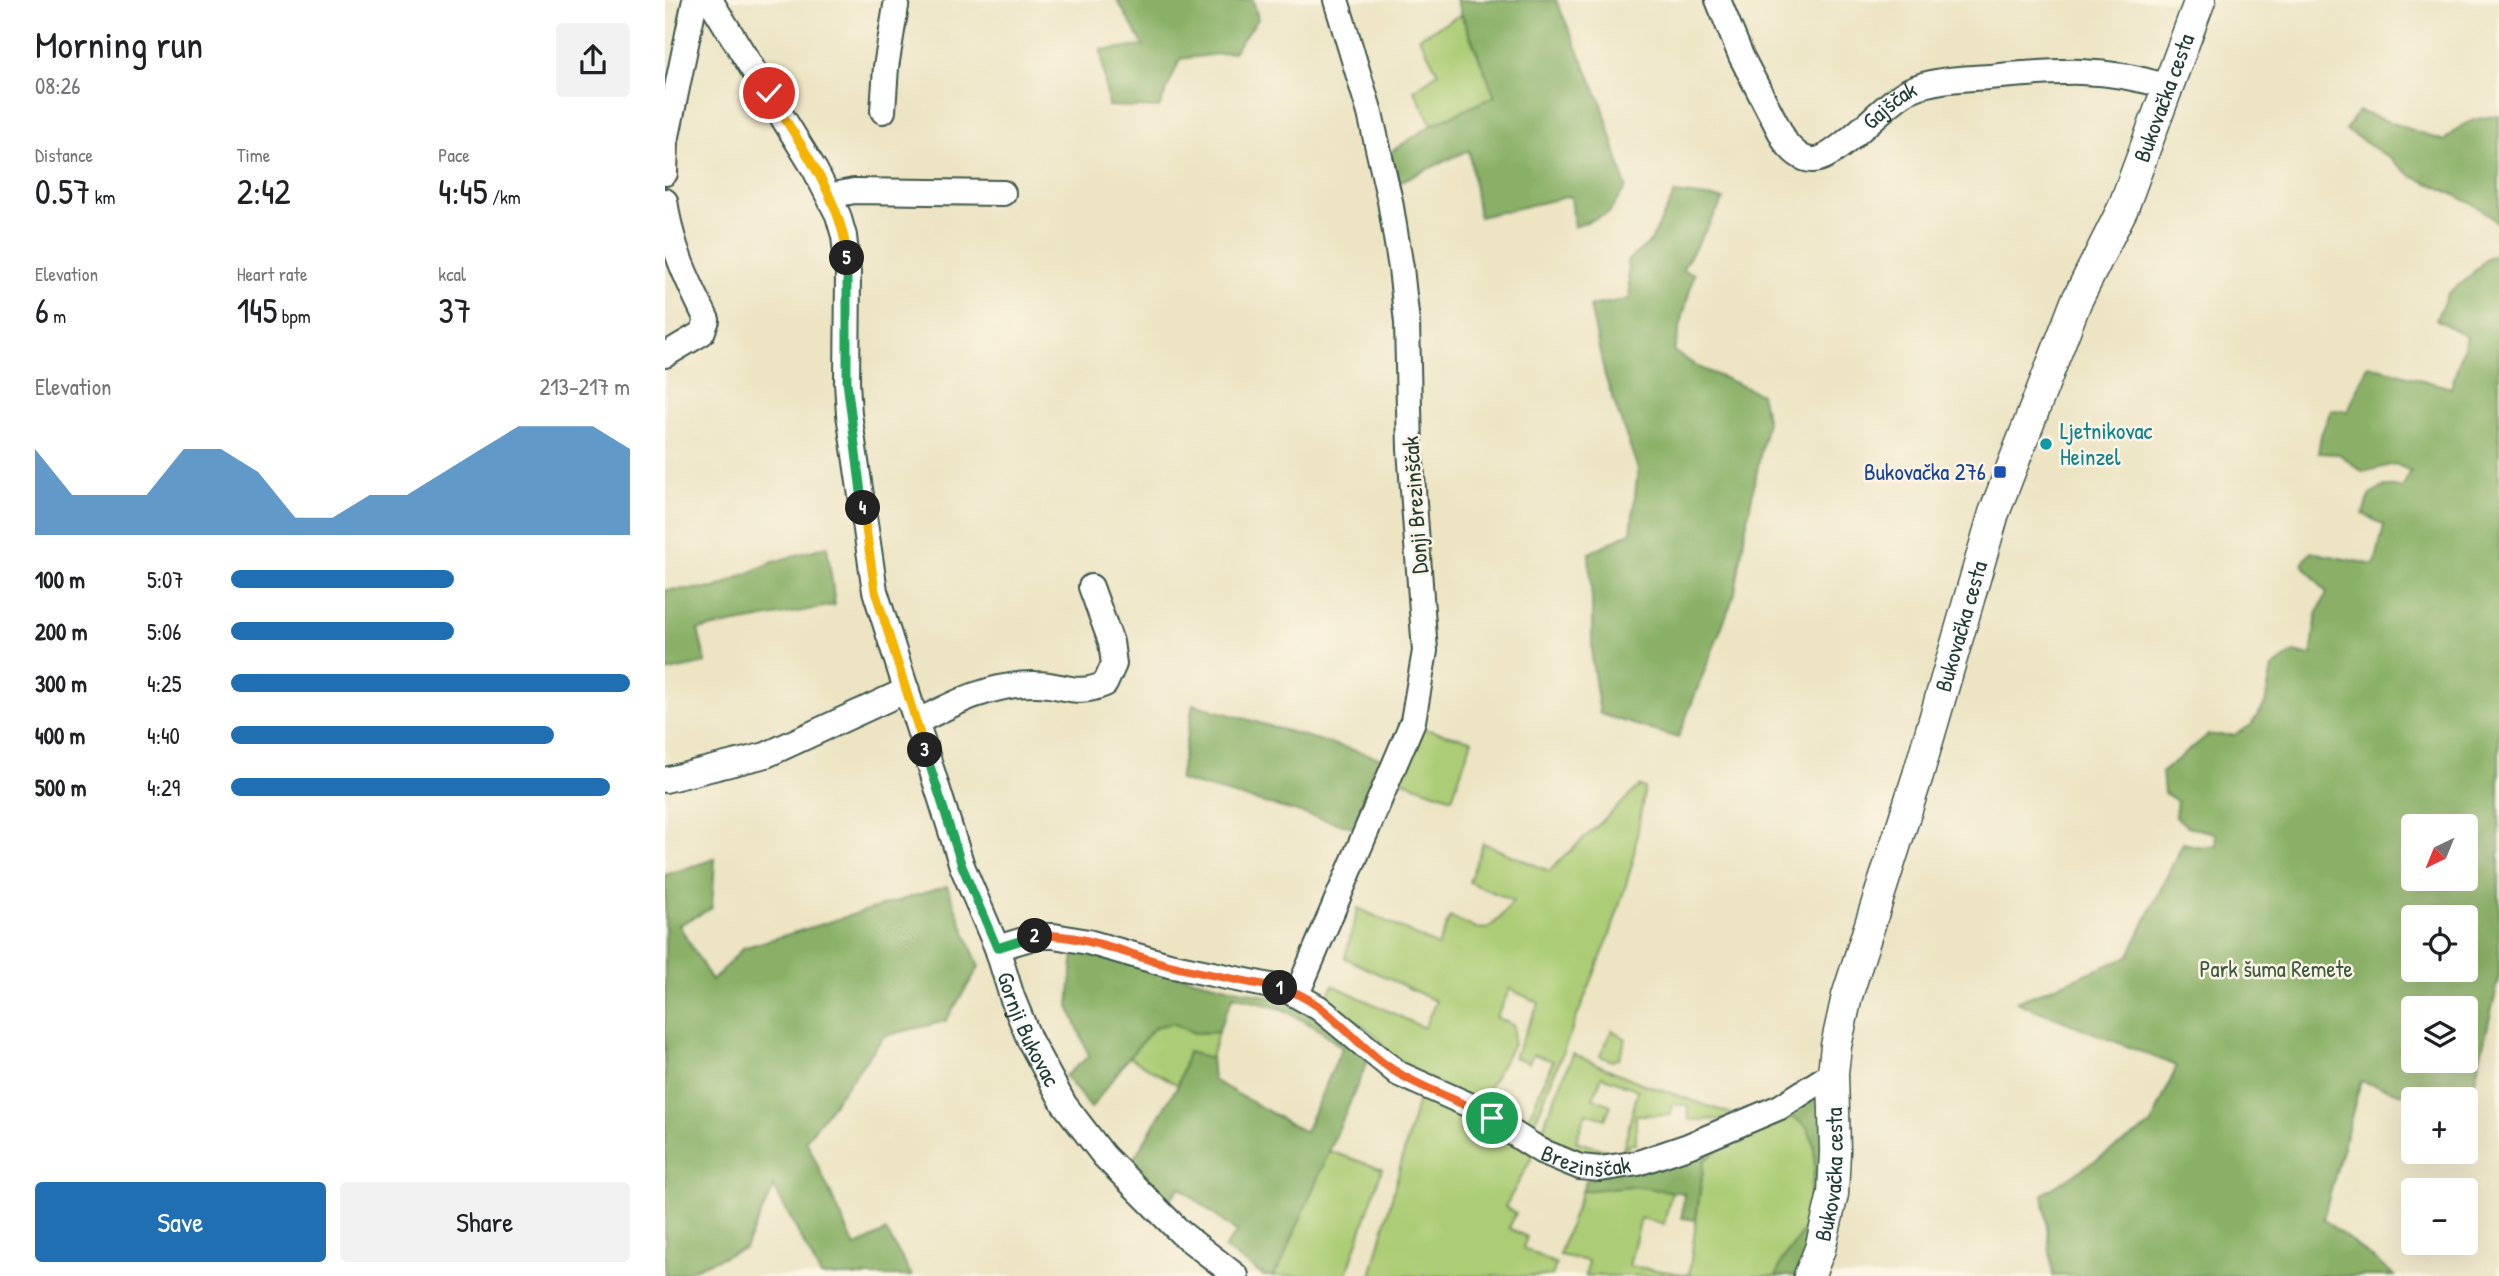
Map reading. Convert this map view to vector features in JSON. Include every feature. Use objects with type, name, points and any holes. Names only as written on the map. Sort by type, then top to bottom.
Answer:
[{"type":"main road","name":"Bukovačka cesta","points":[[1809,1276],[1820,1248],[1833,1194],[1833,1073],[1847,996],[1918,775],[1996,509],[2076,302],[2123,208],[2200,0]]},
{"type":"street","points":[[665,173],[666,141],[695,0]]},
{"type":"street","name":"Gornji Bukovac","points":[[710,0],[769,93],[829,196],[844,236],[847,253],[847,382],[875,591],[962,866],[997,948],[1012,997],[1030,1041],[1049,1081],[1104,1156],[1181,1233],[1236,1276]]},
{"type":"street","points":[[883,111],[886,67],[897,0]]},
{"type":"street","name":"Donji Brezinščak","points":[[1297,994],[1413,720],[1425,651],[1410,449],[1407,323],[1401,268],[1390,201],[1370,113],[1336,0]]},
{"type":"street","name":"Gajščak","points":[[1718,0],[1741,55],[1786,143],[1803,158],[1810,160],[1820,160],[1835,151],[1893,100],[1931,83],[2039,72],[2093,71],[2128,75],[2168,87]]},
{"type":"street","points":[[829,196],[854,191],[1003,193]]},
{"type":"street","points":[[665,201],[680,265],[707,320],[702,332],[665,355]]},
{"type":"street","points":[[917,722],[962,699],[1001,687],[1037,684],[1083,691],[1105,684],[1114,664],[1091,587]]},
{"type":"street","points":[[665,780],[766,755],[907,690]]},
{"type":"street","name":"Brezinščak","points":[[997,948],[1037,936],[1054,936],[1088,942],[1169,965],[1285,989],[1318,1008],[1399,1074],[1469,1105],[1541,1151],[1580,1167],[1600,1169],[1638,1163],[1688,1146],[1780,1107],[1833,1073]]},
{"type":"green space","points":[[1117,0],[1253,0],[1258,19],[1233,52],[1180,59],[1159,108],[1108,106],[1101,50],[1144,46]]},
{"type":"green space","points":[[1456,0],[1556,0],[1602,104],[1626,187],[1609,213],[1574,227],[1571,196],[1479,217],[1469,150],[1397,183],[1389,153],[1432,125],[1495,96]]},
{"type":"green space","points":[[1461,15],[1495,96],[1432,125],[1414,90],[1438,73],[1419,37]]},
{"type":"green space","points":[[2358,111],[2444,141],[2468,122],[2499,116],[2499,224],[2482,209],[2413,177],[2346,130]]},
{"type":"green space","points":[[1675,193],[1724,199],[1682,270],[1694,274],[1674,351],[1698,367],[1761,394],[1767,421],[1735,593],[1678,738],[1600,714],[1592,661],[1589,553],[1631,532],[1638,469],[1605,376],[1590,306],[1630,299],[1627,261],[1651,241]]},
{"type":"green space","name":"Park šuma Remete","points":[[2499,253],[2499,979],[2478,1068],[2478,996],[2401,996],[2401,1073],[2477,1073],[2473,1087],[2401,1087],[2401,1093],[2361,1081],[2323,1219],[2395,1276],[2053,1276],[2043,1194],[2151,1125],[2177,1066],[2016,1002],[2128,957],[2183,843],[2201,847],[2216,845],[2215,833],[2188,827],[2175,816],[2177,801],[2164,793],[2162,772],[2208,735],[2234,735],[2251,725],[2265,704],[2272,668],[2294,652],[2311,656],[2317,614],[2327,593],[2302,564],[2311,552],[2375,565],[2384,525],[2363,514],[2369,496],[2385,486],[2402,488],[2411,471],[2395,464],[2363,472],[2339,454],[2318,453],[2321,435],[2331,410],[2348,411],[2368,365],[2451,388],[2467,337],[2436,319],[2448,293],[2466,280],[2486,259]]},
{"type":"green space","points":[[827,546],[835,605],[698,630],[706,663],[665,672],[665,590],[715,588],[773,562]]},
{"type":"green space","points":[[1193,704],[1381,758],[1356,828],[1179,780]]},
{"type":"green space","points":[[1419,728],[1472,740],[1452,798],[1400,780]]},
{"type":"green space","points":[[1640,786],[1645,788],[1632,865],[1611,932],[1532,1129],[1523,1130],[1553,1061],[1533,1054],[1529,1063],[1514,1057],[1539,1003],[1510,989],[1496,1017],[1514,1026],[1513,1044],[1480,1103],[1442,1086],[1387,1053],[1369,1030],[1323,1004],[1333,985],[1424,1028],[1436,1001],[1345,958],[1358,908],[1438,946],[1450,917],[1475,928],[1487,929],[1513,901],[1469,882],[1483,843],[1549,871]]},
{"type":"green space","points":[[715,859],[712,908],[679,925],[712,981],[743,948],[947,886],[979,967],[946,1021],[884,1036],[806,1140],[855,1247],[886,1231],[912,1276],[821,1276],[774,1187],[745,1248],[676,1276],[665,1276],[665,875]]},
{"type":"green space","points":[[1074,951],[1287,1001],[1323,1022],[1368,1060],[1282,1262],[1272,1276],[1264,1276],[1224,1248],[1237,1233],[1180,1187],[1166,1204],[1128,1168],[1178,1085],[1188,1052],[1211,1058],[1213,1080],[1305,1132],[1342,1048],[1318,1029],[1282,1009],[1233,996],[1218,1032],[1194,1033],[1173,1023],[1155,1027],[1091,1108],[1065,1076],[1089,1056],[1069,1006]]},
{"type":"green space","points":[[1173,1023],[1194,1033],[1218,1032],[1211,1058],[1188,1052],[1178,1085],[1129,1057],[1155,1026]]},
{"type":"green space","points":[[1612,1030],[1626,1039],[1619,1058],[1612,1061],[1600,1056]]},
{"type":"green space","points":[[1573,1054],[1641,1083],[1740,1117],[1689,1120],[1688,1105],[1671,1105],[1671,1115],[1636,1115],[1636,1144],[1628,1144],[1627,1153],[1622,1153],[1638,1090],[1602,1076],[1593,1098],[1611,1105],[1605,1119],[1586,1113],[1576,1141],[1614,1153],[1603,1162],[1540,1140]]},
{"type":"green space","points":[[1420,1092],[1463,1108],[1533,1155],[1505,1207],[1516,1213],[1509,1228],[1527,1237],[1523,1248],[1556,1264],[1552,1276],[1371,1276]]},
{"type":"green space","points":[[1814,1094],[1820,1099],[1826,1180],[1799,1276],[1776,1276],[1782,1261],[1804,1230],[1815,1168],[1814,1145],[1807,1127],[1793,1117],[1724,1144],[1704,1161],[1696,1220],[1682,1218],[1684,1193],[1630,1186],[1582,1191],[1586,1180]]},
{"type":"green space","points":[[1793,1117],[1807,1126],[1814,1145],[1815,1168],[1804,1230],[1782,1260],[1776,1276],[1586,1276],[1588,1261],[1559,1255],[1582,1191],[1630,1186],[1672,1190],[1664,1224],[1641,1218],[1629,1266],[1689,1275],[1704,1161],[1724,1144]]},
{"type":"green space","points":[[1329,1151],[1382,1169],[1346,1276],[1272,1276],[1278,1269]]},
{"type":"place","name":"Ljetnikovac Heinzel","points":[[2046,444]]},
{"type":"place","name":"Bukovačka 276","points":[[2000,472]]},
{"type":"route","points":[[769,93],[829,196],[844,236],[848,273],[849,414],[875,591],[962,866],[997,948],[1037,936],[1054,936],[1088,942],[1169,965],[1285,989],[1318,1008],[1386,1066],[1492,1118]]}]
